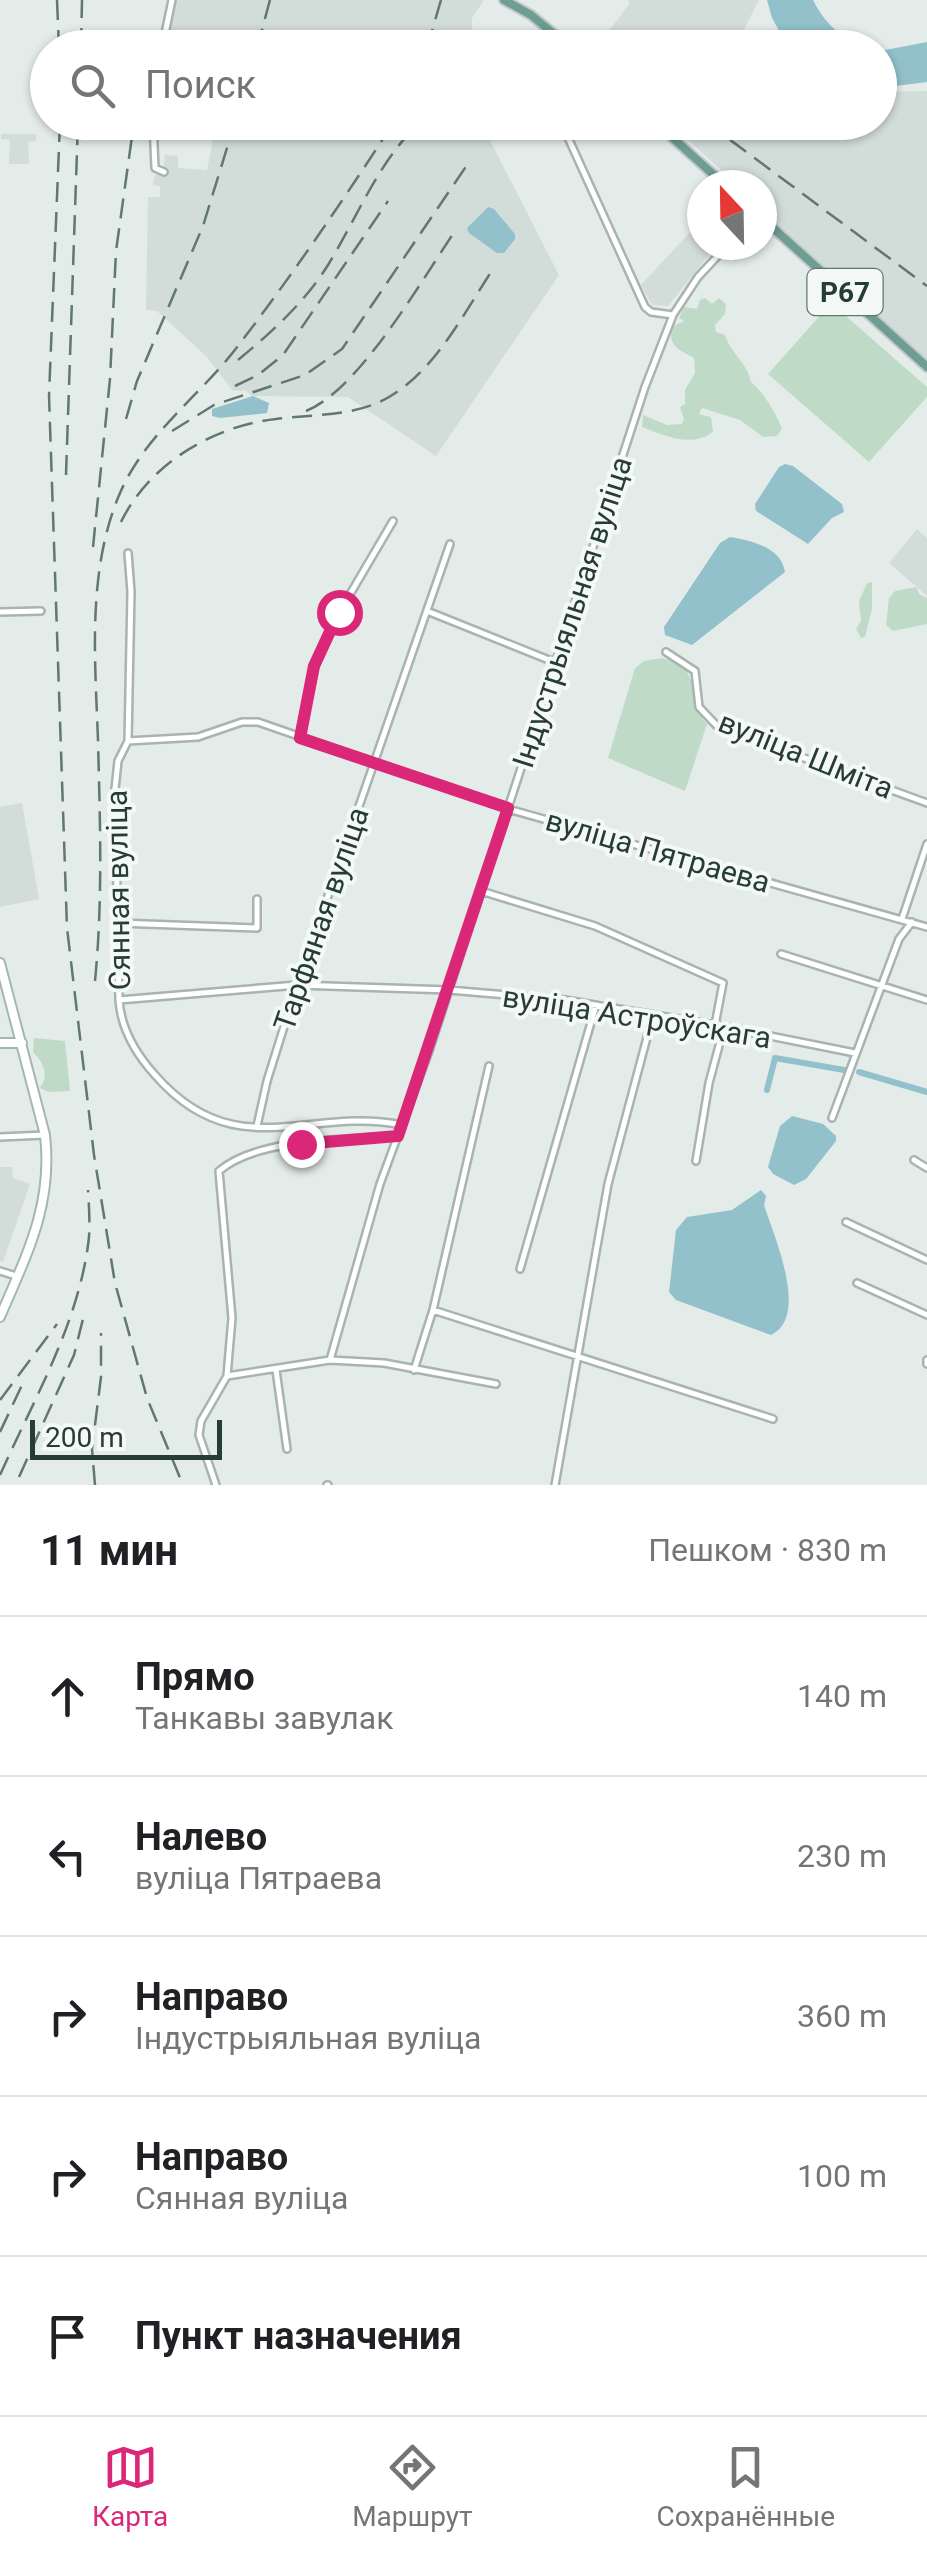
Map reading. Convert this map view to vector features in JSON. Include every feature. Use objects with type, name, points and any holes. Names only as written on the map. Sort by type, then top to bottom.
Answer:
[{"type":"main road","points":[[504,0],[549,30]]},
{"type":"main road","points":[[675,140],[708,170]]},
{"type":"main road","name":"Р67","points":[[777,232],[927,368]]},
{"type":"main road","points":[[0,963],[45,1136],[48,1186],[0,1317]]},
{"type":"main road","points":[[0,1043],[22,1043]]},
{"type":"street","points":[[166,30],[172,0]]},
{"type":"street","points":[[154,140],[155,168],[164,172]]},
{"type":"street","points":[[569,140],[645,307],[651,312],[673,315]]},
{"type":"street","name":"Індустрыяльная вуліца","points":[[330,1360],[369,1220],[449,990],[650,373],[673,315],[714,260]]},
{"type":"street","points":[[300,738],[314,666],[339,612],[392,521]]},
{"type":"street","name":"Тарфяная вуліца","points":[[257,1126],[266,1081],[297,984],[450,544]]},
{"type":"street","name":"Сянная вуліца","points":[[128,553],[132,592],[128,742],[118,761],[115,789],[118,1000],[125,1028],[136,1050],[172,1093],[207,1117],[234,1125],[286,1129],[382,1121],[402,1125]]},
{"type":"street","points":[[0,612],[41,611]]},
{"type":"street","points":[[427,611],[555,663]]},
{"type":"street","name":"вуліца Шміта","points":[[666,652],[695,670],[699,706],[717,726],[927,802]]},
{"type":"street","name":"вуліца Пятраева","points":[[128,742],[198,736],[242,722],[258,722],[508,808],[927,926]]},
{"type":"street","points":[[902,919],[927,844]]},
{"type":"street","points":[[481,891],[595,926],[723,983],[715,1024]]},
{"type":"street","points":[[118,923],[257,928],[257,900]]},
{"type":"street","points":[[832,1118],[899,939],[912,922]]},
{"type":"street","points":[[780,954],[927,1000]]},
{"type":"street","name":"вуліца Астроўскага","points":[[118,1000],[297,984],[533,996],[715,1024],[855,1053]]},
{"type":"street","points":[[520,1269],[596,1005]]},
{"type":"street","points":[[556,1485],[608,1184],[653,1015]]},
{"type":"street","points":[[696,1161],[724,1026]]},
{"type":"street","points":[[414,1370],[433,1310],[489,1066]]},
{"type":"street","points":[[0,1136],[45,1136]]},
{"type":"street","points":[[216,1485],[199,1435],[201,1422],[227,1376],[232,1318],[218,1171],[253,1152],[398,1136]]},
{"type":"street","points":[[914,1160],[927,1168]]},
{"type":"street","points":[[846,1222],[927,1260]]},
{"type":"street","points":[[0,1271],[17,1276]]},
{"type":"street","points":[[856,1283],[927,1316]]},
{"type":"street","points":[[433,1310],[773,1419]]},
{"type":"street","points":[[227,1376],[330,1360],[384,1363],[496,1384]]},
{"type":"street","points":[[276,1370],[287,1449]]},
{"type":"shaded area","points":[[177,0],[484,0],[472,18],[472,30],[169,30]]},
{"type":"shaded area","points":[[627,0],[759,0],[744,30],[610,30],[630,3]]},
{"type":"shaded area","points":[[927,91],[927,361],[777,223],[777,170],[721,170],[688,140],[897,140],[897,92]]},
{"type":"shaded area","points":[[1,134],[30,134],[30,140],[36,141],[28,142],[29,164],[9,164],[10,140],[1,139]]},
{"type":"shaded area","points":[[213,140],[490,140],[559,275],[436,456],[348,397],[251,396],[246,390],[233,391],[207,357],[157,311],[146,310],[148,197],[160,197],[160,186],[153,185],[155,175],[163,175],[165,155],[178,156],[178,168],[207,170]]},
{"type":"shaded area","points":[[687,235],[687,260],[705,260],[668,306],[652,305],[641,285]]},
{"type":"shaded area","points":[[917,529],[927,538],[927,596],[889,563]]},
{"type":"shaded area","points":[[22,803],[39,899],[0,907],[0,807]]},
{"type":"shaded area","points":[[0,1167],[12,1167],[13,1178],[30,1184],[3,1262],[0,1261]]},
{"type":"green space","points":[[705,298],[712,304],[719,298],[726,304],[725,314],[715,325],[716,332],[725,335],[751,382],[772,409],[782,428],[777,436],[763,437],[740,420],[702,408],[699,414],[711,417],[713,432],[705,437],[678,439],[642,427],[643,415],[667,425],[682,424],[680,407],[685,404],[685,390],[695,373],[694,358],[673,344],[671,327],[684,321],[679,318],[684,307],[697,309]]},
{"type":"green space","points":[[831,303],[927,387],[927,397],[869,462],[768,374]]},
{"type":"green space","points":[[872,582],[872,609],[865,637],[861,638],[856,629],[861,621],[859,601],[867,583]]},
{"type":"green space","points":[[916,587],[927,598],[927,624],[893,631],[886,625],[889,598],[895,591]]},
{"type":"green space","points":[[662,658],[675,662],[689,676],[707,724],[685,791],[608,758],[635,668],[644,661]]},
{"type":"green space","points":[[34,1038],[65,1041],[70,1091],[49,1092],[40,1088],[45,1074],[33,1052]]},
{"type":"water","points":[[767,0],[813,0],[836,30],[779,30]]},
{"type":"water","points":[[927,42],[927,82],[897,86],[897,48]]},
{"type":"water","points":[[488,207],[515,234],[504,253],[497,253],[467,228]]},
{"type":"water","points":[[253,396],[269,403],[267,413],[212,416],[212,409]]},
{"type":"water","points":[[785,464],[842,504],[844,512],[832,518],[808,544],[756,511],[755,504]]},
{"type":"water","points":[[730,537],[772,551],[785,572],[692,645],[665,635],[664,627],[720,543]]},
{"type":"water","points":[[792,1116],[823,1124],[836,1136],[806,1179],[794,1185],[768,1167],[780,1126]]},
{"type":"water","points":[[761,1190],[766,1196],[764,1205],[789,1294],[782,1326],[771,1335],[676,1300],[669,1292],[676,1230],[687,1217],[732,1210]]},
{"type":"waterway","points":[[767,1090],[775,1058],[844,1070]]},
{"type":"waterway","points":[[859,1072],[927,1092]]},
{"type":"railway","points":[[57,0],[58,30]]},
{"type":"railway","points":[[81,30],[82,0]]},
{"type":"railway","points":[[262,30],[270,0]]},
{"type":"railway","points":[[432,30],[441,0]]},
{"type":"railway","points":[[59,140],[49,396],[67,928],[94,1155],[115,1283],[147,1398],[183,1485]]},
{"type":"railway","points":[[66,475],[77,140]]},
{"type":"railway","points":[[93,547],[110,379],[116,251],[131,140]]},
{"type":"railway","points":[[126,419],[137,381],[203,226],[229,140]]},
{"type":"railway","points":[[95,981],[100,861],[95,615],[109,522],[120,493],[144,452],[238,346],[382,140]]},
{"type":"railway","points":[[238,360],[309,292],[403,140]]},
{"type":"railway","points":[[730,140],[927,286]]},
{"type":"railway","points":[[172,431],[214,405],[305,375],[342,349],[467,165]]},
{"type":"railway","points":[[235,386],[258,375],[283,355],[388,201]]},
{"type":"railway","points":[[306,411],[347,381],[367,358],[455,231]]},
{"type":"railway","points":[[121,522],[148,482],[185,451],[207,439],[252,423],[348,411],[389,397],[435,356],[495,266]]},
{"type":"railway","points":[[0,1475],[54,1359],[76,1299],[89,1237],[88,1190]]},
{"type":"railway","points":[[19,1477],[74,1355],[84,1315]]},
{"type":"railway","points":[[0,1400],[57,1324]]},
{"type":"railway","points":[[95,1485],[92,1449],[101,1377],[101,1333]]},
{"type":"railway","points":[[0,1432],[22,1385]]},
{"type":"route","points":[[301,1144],[398,1136],[508,808],[300,738],[314,666],[339,612]]}]
